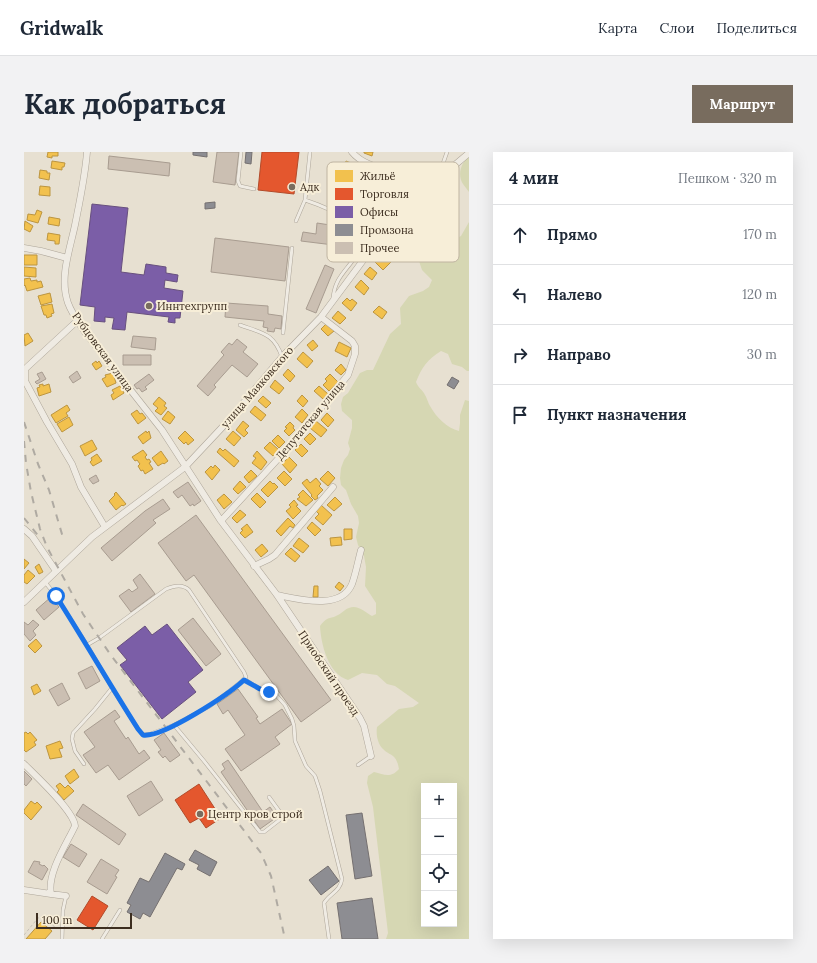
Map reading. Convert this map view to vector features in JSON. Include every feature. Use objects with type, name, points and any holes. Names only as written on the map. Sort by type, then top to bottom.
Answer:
[{"type":"street","name":"Рубцовская улица","points":[[87,152],[85,178],[68,258],[65,284],[68,303],[77,321],[162,430],[186,467]]},
{"type":"street","points":[[352,152],[358,158],[366,162]]},
{"type":"street","name":"улица Маяковского","points":[[458,162],[469,153]]},
{"type":"street","points":[[24,248],[68,258]]},
{"type":"street","name":"улица Маяковского","points":[[24,602],[105,527],[186,467],[230,419],[282,356],[321,317],[362,262]]},
{"type":"street","name":"Депутатская улица","points":[[221,521],[289,447],[348,375],[354,360],[355,346],[352,341],[321,317]]},
{"type":"street","points":[[77,321],[25,369],[25,381],[72,464],[81,487],[105,527]]},
{"type":"street","name":"Приобский проезд","points":[[186,467],[221,521],[277,595],[360,718],[364,726],[371,756]]},
{"type":"street","points":[[254,566],[275,555],[333,487]]},
{"type":"street","points":[[24,529],[32,536],[56,571]]},
{"type":"street","points":[[277,595],[304,601],[319,601],[340,597],[346,593],[352,584],[361,550]]},
{"type":"street","points":[[24,764],[68,811],[75,821],[75,826],[51,879],[51,894]]},
{"type":"street","points":[[24,890],[66,896]]},
{"type":"lane","points":[[241,152],[238,181],[240,186],[254,189]]},
{"type":"lane","points":[[296,221],[305,200],[310,152]]},
{"type":"lane","points":[[443,162],[447,152]]},
{"type":"lane","points":[[305,200],[327,208]]},
{"type":"lane","points":[[283,333],[292,248]]},
{"type":"lane","points":[[333,300],[336,282],[351,262]]},
{"type":"lane","points":[[240,325],[270,336],[278,346],[282,356]]},
{"type":"lane","points":[[45,582],[56,596],[112,688],[143,735],[174,725],[210,706],[246,677],[186,587],[174,587],[166,590],[87,645]]},
{"type":"lane","points":[[244,680],[260,689],[276,695],[284,705],[292,718],[295,741],[300,753],[306,766],[315,776],[320,791],[342,879],[341,885],[336,892],[326,899],[324,903],[329,939]]},
{"type":"lane","points":[[84,764],[75,751],[72,739],[73,733],[112,688]]},
{"type":"lane","points":[[174,725],[260,832],[264,832],[282,818],[282,815],[269,797]]},
{"type":"lane","points":[[358,766],[371,756]]},
{"type":"lane","points":[[62,939],[63,910],[66,896]]},
{"type":"lane","points":[[102,939],[120,910]]},
{"type":"path","points":[[24,935],[38,918],[42,917],[62,933]]},
{"type":"green space","points":[[469,156],[469,192],[461,180],[460,173],[464,162]]},
{"type":"green space","points":[[469,222],[469,371],[452,364],[448,354],[441,351],[426,364],[420,372],[416,382],[424,393],[435,414],[442,422],[455,430],[459,431],[460,415],[465,400],[469,401],[469,939],[386,939],[388,933],[373,807],[367,783],[368,776],[374,772],[390,775],[399,769],[394,757],[380,746],[377,738],[377,727],[399,709],[413,707],[419,703],[395,686],[387,684],[377,675],[362,673],[348,680],[341,677],[335,672],[324,649],[320,626],[327,619],[352,607],[361,609],[372,616],[376,614],[376,603],[365,586],[366,567],[364,556],[358,545],[356,537],[359,523],[358,516],[351,504],[346,490],[341,485],[341,468],[350,449],[348,443],[352,428],[352,420],[342,411],[341,404],[343,397],[348,393],[360,373],[367,370],[373,370],[390,334],[401,324],[400,308],[409,296],[429,287],[432,280],[422,270],[419,262],[459,262],[459,237]]},
{"type":"building: Жильё","points":[[48,152],[58,152],[58,156],[52,156],[52,158],[47,157]]},
{"type":"building: Жильё","points":[[364,152],[373,152],[372,156]]},
{"type":"building: Жильё","points":[[52,161],[65,163],[62,170],[51,168]]},
{"type":"building: Жильё","points":[[40,170],[50,173],[49,180],[39,178]]},
{"type":"building: Жильё","points":[[40,186],[50,187],[50,196],[39,195]]},
{"type":"building: Жильё","points":[[37,210],[42,212],[38,223],[27,220],[28,214],[35,215]]},
{"type":"building: Жильё","points":[[49,217],[60,219],[59,226],[48,224]]},
{"type":"building: Жильё","points":[[25,221],[33,226],[30,232],[24,229]]},
{"type":"building: Жильё","points":[[48,233],[60,235],[59,244],[55,244],[55,241],[47,240]]},
{"type":"building: Жильё","points":[[24,255],[37,255],[37,265],[24,265]]},
{"type":"building: Жильё","points":[[375,262],[391,262],[383,270]]},
{"type":"building: Жильё","points":[[24,267],[36,268],[36,277],[24,276]]},
{"type":"building: Жильё","points":[[370,267],[377,273],[372,280],[364,274]]},
{"type":"building: Жильё","points":[[30,278],[31,281],[41,281],[43,287],[27,291],[25,285],[24,286],[24,279]]},
{"type":"building: Жильё","points":[[361,280],[369,288],[364,295],[355,287]]},
{"type":"building: Жильё","points":[[50,293],[52,302],[41,305],[38,296]]},
{"type":"building: Жильё","points":[[347,298],[350,301],[352,299],[357,303],[351,311],[342,303]]},
{"type":"building: Жильё","points":[[52,304],[54,313],[51,314],[52,316],[47,318],[46,315],[44,315],[41,306]]},
{"type":"building: Жильё","points":[[379,306],[387,312],[382,319],[373,312]]},
{"type":"building: Жильё","points":[[338,311],[346,318],[340,324],[332,318]]},
{"type":"building: Жильё","points":[[327,323],[334,331],[328,336],[321,329]]},
{"type":"building: Жильё","points":[[28,333],[33,341],[25,346],[24,335]]},
{"type":"building: Жильё","points":[[313,340],[318,346],[312,351],[307,345]]},
{"type":"building: Жильё","points":[[339,342],[351,348],[347,357],[335,351]]},
{"type":"building: Жильё","points":[[303,352],[313,361],[307,368],[297,359]]},
{"type":"building: Жильё","points":[[96,361],[97,363],[99,361],[102,366],[96,370],[92,364]]},
{"type":"building: Жильё","points":[[341,364],[346,370],[341,375],[335,370]]},
{"type":"building: Жильё","points":[[288,369],[295,376],[290,382],[283,375]]},
{"type":"building: Жильё","points":[[113,373],[116,383],[107,387],[102,379],[106,377],[105,375]]},
{"type":"building: Жильё","points":[[330,374],[338,382],[329,391],[323,385],[327,381],[325,379]]},
{"type":"building: Жильё","points":[[275,380],[284,388],[279,394],[270,387]]},
{"type":"building: Жильё","points":[[43,384],[43,386],[49,384],[51,392],[39,396],[37,388],[40,387],[39,385]]},
{"type":"building: Жильё","points":[[120,386],[124,393],[113,400],[111,395],[114,393],[112,390]]},
{"type":"building: Жильё","points":[[319,386],[328,394],[323,399],[314,391]]},
{"type":"building: Жильё","points":[[302,395],[308,401],[303,407],[297,401]]},
{"type":"building: Жильё","points":[[263,396],[271,403],[266,408],[258,401]]},
{"type":"building: Жильё","points":[[159,397],[166,403],[164,406],[167,408],[161,415],[155,411],[158,408],[153,404]]},
{"type":"building: Жильё","points":[[67,405],[70,410],[66,413],[68,416],[56,423],[51,415]]},
{"type":"building: Жильё","points":[[255,406],[266,415],[261,421],[250,412]]},
{"type":"building: Жильё","points":[[302,409],[308,415],[302,423],[295,417]]},
{"type":"building: Жильё","points":[[137,410],[146,418],[138,424],[131,414]]},
{"type":"building: Жильё","points":[[168,411],[175,417],[170,424],[162,419]]},
{"type":"building: Жильё","points":[[327,413],[334,420],[328,427],[321,420]]},
{"type":"building: Жильё","points":[[69,417],[73,425],[62,432],[57,424]]},
{"type":"building: Жильё","points":[[243,421],[249,426],[245,430],[248,433],[244,437],[236,430]]},
{"type":"building: Жильё","points":[[316,421],[327,430],[321,437],[310,428]]},
{"type":"building: Жильё","points":[[290,422],[294,426],[293,428],[295,430],[289,436],[284,431],[287,428],[285,427]]},
{"type":"building: Жильё","points":[[146,431],[147,433],[149,431],[151,438],[143,444],[138,437]]},
{"type":"building: Жильё","points":[[185,431],[194,440],[188,445],[186,442],[184,444],[178,438]]},
{"type":"building: Жильё","points":[[233,431],[241,438],[234,446],[226,439]]},
{"type":"building: Жильё","points":[[310,433],[316,439],[310,445],[304,439]]},
{"type":"building: Жильё","points":[[278,435],[285,442],[279,448],[272,441]]},
{"type":"building: Жильё","points":[[92,440],[97,449],[85,456],[80,446]]},
{"type":"building: Жильё","points":[[270,442],[279,450],[273,456],[264,448]]},
{"type":"building: Жильё","points":[[301,444],[308,451],[302,457],[295,450]]},
{"type":"building: Жильё","points":[[220,448],[223,451],[225,449],[239,461],[234,467],[217,452]]},
{"type":"building: Жильё","points":[[143,450],[147,455],[145,457],[147,460],[149,459],[151,462],[149,463],[153,469],[145,474],[138,466],[140,464],[137,460],[135,461],[132,457]]},
{"type":"building: Жильё","points":[[161,451],[168,461],[158,466],[152,458]]},
{"type":"building: Жильё","points":[[257,451],[267,462],[261,470],[252,463],[256,458],[253,456]]},
{"type":"building: Жильё","points":[[97,454],[102,461],[93,466],[90,462],[92,460],[91,458]]},
{"type":"building: Жильё","points":[[289,457],[297,465],[290,473],[282,464]]},
{"type":"building: Жильё","points":[[215,465],[220,470],[212,480],[205,472],[211,466],[213,468]]},
{"type":"building: Жильё","points":[[251,470],[257,476],[249,483],[244,477]]},
{"type":"building: Жильё","points":[[284,471],[292,479],[285,486],[277,478]]},
{"type":"building: Жильё","points":[[328,471],[335,478],[328,486],[320,479]]},
{"type":"building: Жильё","points":[[316,478],[321,484],[319,486],[323,490],[315,500],[302,483],[307,479],[310,483]]},
{"type":"building: Жильё","points":[[240,481],[246,487],[238,494],[233,489]]},
{"type":"building: Жильё","points":[[270,481],[278,487],[268,497],[261,490]]},
{"type":"building: Жильё","points":[[303,490],[313,500],[306,506],[297,499],[300,497],[298,495]]},
{"type":"building: Жильё","points":[[116,492],[126,504],[123,506],[122,505],[116,510],[109,501]]},
{"type":"building: Жильё","points":[[257,493],[266,502],[260,508],[251,499]]},
{"type":"building: Жильё","points":[[224,494],[232,502],[224,509],[217,500]]},
{"type":"building: Жильё","points":[[335,497],[342,504],[334,511],[327,505]]},
{"type":"building: Жильё","points":[[294,500],[298,505],[296,506],[301,511],[293,519],[286,511],[291,507],[289,505]]},
{"type":"building: Жильё","points":[[321,505],[332,515],[323,525],[315,518],[319,514],[316,511]]},
{"type":"building: Жильё","points":[[240,510],[246,515],[237,523],[232,518]]},
{"type":"building: Жильё","points":[[288,518],[295,525],[293,528],[290,526],[281,536],[276,531]]},
{"type":"building: Жильё","points":[[312,522],[321,530],[315,536],[307,528]]},
{"type":"building: Жильё","points":[[247,524],[253,532],[245,538],[240,533],[243,530],[241,529]]},
{"type":"building: Жильё","points":[[344,529],[352,529],[352,539],[344,540]]},
{"type":"building: Жильё","points":[[341,537],[342,545],[331,546],[330,538]]},
{"type":"building: Жильё","points":[[299,538],[309,546],[303,553],[293,546]]},
{"type":"building: Жильё","points":[[262,544],[268,551],[261,557],[255,550]]},
{"type":"building: Жильё","points":[[291,548],[300,556],[295,562],[285,554]]},
{"type":"building: Жильё","points":[[24,559],[29,563],[24,569]]},
{"type":"building: Жильё","points":[[39,564],[43,572],[39,574],[35,567]]},
{"type":"building: Жильё","points":[[28,570],[35,576],[27,584],[24,582],[24,575]]},
{"type":"building: Жильё","points":[[339,582],[344,586],[340,591],[335,587]]},
{"type":"building: Жильё","points":[[314,586],[318,586],[318,597],[313,597]]},
{"type":"building: Жильё","points":[[36,639],[42,646],[35,653],[28,646]]},
{"type":"building: Жильё","points":[[37,684],[41,691],[34,695],[31,687]]},
{"type":"building: Жильё","points":[[26,732],[28,734],[30,732],[37,740],[34,742],[36,745],[26,752],[24,750],[24,733]]},
{"type":"building: Жильё","points":[[60,741],[63,748],[59,749],[62,757],[50,759],[46,746]]},
{"type":"building: Жильё","points":[[74,769],[79,777],[70,784],[65,776]]},
{"type":"building: Жильё","points":[[60,783],[65,788],[68,785],[74,791],[64,800],[57,792],[59,790],[56,786]]},
{"type":"building: Жильё","points":[[31,801],[35,804],[37,802],[42,807],[31,820],[24,813],[24,810]]},
{"type":"building: Жильё","points":[[41,922],[52,931],[45,939],[26,939]]},
{"type":"building: Торговля","points":[[262,152],[299,152],[294,194],[258,190]]},
{"type":"building: Торговля","points":[[199,784],[221,818],[206,828],[199,818],[190,823],[175,800]]},
{"type":"building: Торговля","points":[[92,896],[108,906],[93,930],[77,920]]},
{"type":"building: Офисы","points":[[92,204],[128,208],[121,272],[144,275],[146,264],[166,267],[166,273],[178,275],[177,282],[165,280],[164,288],[183,291],[180,318],[175,318],[175,323],[168,322],[169,317],[127,312],[125,330],[112,329],[114,318],[105,317],[105,322],[94,321],[95,307],[80,305]]},
{"type":"building: Офисы","points":[[167,624],[203,670],[188,682],[196,692],[162,719],[120,665],[127,660],[117,648],[145,626],[152,635]]},
{"type":"building: Промзона","points":[[193,152],[207,152],[207,157],[193,155]]},
{"type":"building: Промзона","points":[[246,152],[252,152],[251,164],[245,163]]},
{"type":"building: Промзона","points":[[215,202],[215,208],[205,209],[205,203]]},
{"type":"building: Промзона","points":[[452,377],[459,381],[454,389],[447,385]]},
{"type":"building: Промзона","points":[[362,813],[372,876],[355,879],[346,815]]},
{"type":"building: Промзона","points":[[195,850],[217,862],[210,876],[197,869],[199,865],[189,860]]},
{"type":"building: Промзона","points":[[165,853],[185,864],[182,870],[177,868],[150,917],[143,913],[140,919],[127,912],[131,905],[127,903],[140,878],[149,882]]},
{"type":"building: Промзона","points":[[328,866],[339,881],[321,895],[309,880]]},
{"type":"building: Промзона","points":[[372,898],[378,939],[342,939],[337,903]]},
{"type":"building: Прочее","points":[[217,152],[239,152],[235,185],[213,182]]},
{"type":"building: Прочее","points":[[109,156],[170,163],[169,176],[108,169]]},
{"type":"building: Прочее","points":[[317,223],[327,225],[327,244],[301,241],[303,232],[316,234]]},
{"type":"building: Прочее","points":[[215,238],[289,247],[285,281],[211,272]]},
{"type":"building: Прочее","points":[[325,265],[334,269],[316,313],[306,309]]},
{"type":"building: Прочее","points":[[226,303],[268,306],[268,314],[282,316],[281,329],[275,328],[274,332],[267,331],[268,328],[263,327],[264,321],[225,317]]},
{"type":"building: Прочее","points":[[133,336],[156,338],[155,350],[131,347]]},
{"type":"building: Прочее","points":[[237,339],[247,347],[243,352],[258,364],[247,377],[232,365],[214,385],[216,387],[208,396],[197,386],[224,355],[221,352],[229,343],[232,345]]},
{"type":"building: Прочее","points":[[123,355],[151,355],[151,365],[123,365]]},
{"type":"building: Прочее","points":[[77,371],[81,378],[73,383],[69,377]]},
{"type":"building: Прочее","points":[[42,372],[46,379],[37,384],[35,382],[40,379],[37,374]]},
{"type":"building: Прочее","points":[[149,374],[154,380],[145,387],[147,389],[142,392],[134,385]]},
{"type":"building: Прочее","points":[[96,475],[99,481],[93,484],[89,479]]},
{"type":"building: Прочее","points":[[188,482],[201,501],[194,506],[193,504],[190,506],[182,495],[178,498],[173,492]]},
{"type":"building: Прочее","points":[[163,499],[170,509],[153,520],[156,523],[112,561],[101,548],[145,511]]},
{"type":"building: Прочее","points":[[196,515],[331,700],[301,722],[194,575],[186,581],[158,543]]},
{"type":"building: Прочее","points":[[140,574],[155,594],[131,612],[119,596],[129,589],[132,592],[138,588],[133,580]]},
{"type":"building: Прочее","points":[[51,597],[59,607],[44,620],[36,610]]},
{"type":"building: Прочее","points":[[193,618],[221,654],[206,666],[178,630]]},
{"type":"building: Прочее","points":[[33,620],[39,625],[33,631],[36,635],[30,641],[24,634],[24,622],[28,625]]},
{"type":"building: Прочее","points":[[92,666],[100,681],[86,689],[78,673]]},
{"type":"building: Прочее","points":[[62,683],[70,699],[58,706],[49,690]]},
{"type":"building: Прочее","points":[[238,689],[258,717],[256,718],[260,724],[282,709],[292,724],[275,737],[280,744],[241,771],[225,749],[245,735],[228,710],[223,714],[217,704]]},
{"type":"building: Прочее","points":[[115,710],[120,717],[114,721],[126,739],[128,737],[139,754],[144,750],[150,758],[119,780],[108,765],[96,773],[83,755],[95,747],[84,732]]},
{"type":"building: Прочее","points":[[164,733],[180,755],[170,762],[165,756],[163,758],[158,752],[161,750],[154,740]]},
{"type":"building: Прочее","points":[[228,760],[263,812],[270,807],[277,817],[260,829],[221,772],[225,769],[222,764]]},
{"type":"building: Прочее","points":[[24,771],[32,779],[26,786],[24,784]]},
{"type":"building: Прочее","points":[[151,781],[163,800],[139,816],[127,796]]},
{"type":"building: Прочее","points":[[83,804],[126,834],[119,845],[76,815]]},
{"type":"building: Прочее","points":[[71,844],[87,854],[79,867],[63,857]]},
{"type":"building: Прочее","points":[[101,859],[119,870],[115,876],[117,877],[107,894],[87,882]]},
{"type":"building: Прочее","points":[[34,861],[40,862],[39,864],[44,865],[48,869],[42,880],[28,872]]},
{"type":"railway","points":[[24,422],[38,464],[49,490],[64,541]]},
{"type":"railway","points":[[24,441],[31,492],[40,529],[47,547],[83,614],[110,654],[261,853],[271,876],[285,939]]},
{"type":"railway","points":[[24,518],[40,538]]},
{"type":"place","name":"Адк","points":[[292,187]]},
{"type":"place","name":"Иннтехгрупп","points":[[149,306]]},
{"type":"place","name":"Центр кров строй","points":[[200,814]]},
{"type":"route","points":[[56,596],[112,688],[143,735],[167,728],[201,711],[210,706],[244,680],[269,692]]}]
